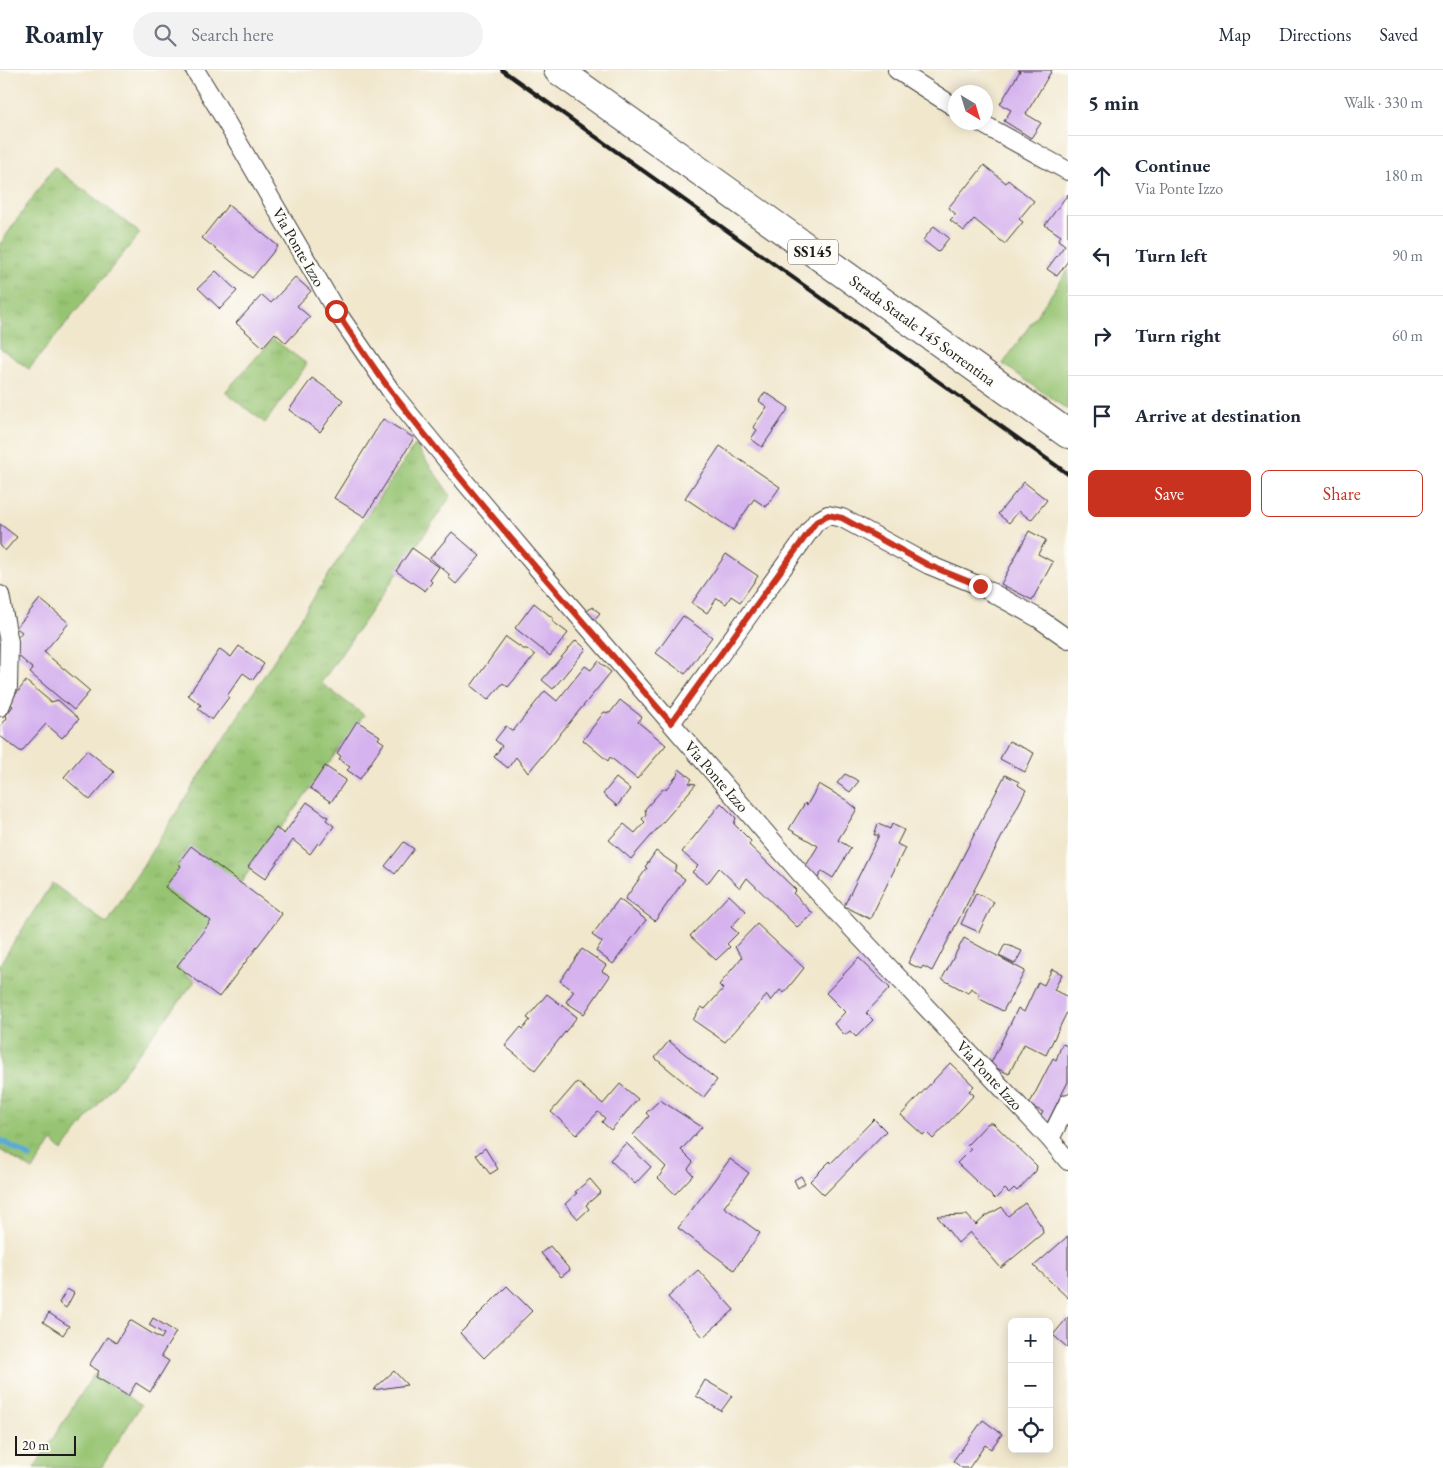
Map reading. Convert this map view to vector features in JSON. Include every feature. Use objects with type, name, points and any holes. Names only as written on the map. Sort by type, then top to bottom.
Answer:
[{"type":"highway","name":"Strada Statale 145 Sorrentina","points":[[558,70],[1068,434]]},
{"type":"street","name":"Via Ponte Izzo","points":[[195,70],[336,311],[393,394],[454,470],[801,874],[1050,1139],[1068,1161]]},
{"type":"street","points":[[897,70],[948,103]]},
{"type":"street","points":[[993,130],[1068,171]]},
{"type":"street","points":[[671,723],[816,522],[828,515],[842,518],[928,565],[980,586],[1038,618],[1068,639]]},
{"type":"street","points":[[0,595],[9,642],[8,687],[0,707]]},
{"type":"street","points":[[1050,1139],[1068,1104]]},
{"type":"green space","points":[[54,167],[140,233],[29,369],[0,348],[0,244]]},
{"type":"green space","points":[[1068,270],[1068,410],[1003,364]]},
{"type":"green space","points":[[273,339],[307,364],[265,423],[225,392]]},
{"type":"green space","points":[[415,445],[451,496],[321,683],[364,715],[178,968],[195,981],[62,1151],[52,1141],[33,1170],[0,1150],[0,964],[52,883],[107,924],[363,521]]},
{"type":"green space","points":[[94,1374],[141,1405],[101,1468],[34,1468]]},
{"type":"building","points":[[1018,70],[1052,70],[1026,114],[1041,123],[1031,138],[1004,121],[1011,110],[1000,104],[1020,71]]},
{"type":"building","points":[[984,165],[1006,183],[1008,180],[1034,201],[1019,219],[1023,222],[1005,244],[974,219],[964,231],[950,220],[956,214],[948,208]]},
{"type":"building","points":[[1068,194],[1068,261],[1057,276],[1047,269],[1065,245],[1058,240],[1061,236],[1045,225]]},
{"type":"building","points":[[228,205],[278,246],[252,278],[202,238]]},
{"type":"building","points":[[934,226],[949,238],[938,252],[923,240]]},
{"type":"building","points":[[216,271],[237,291],[220,309],[198,288]]},
{"type":"building","points":[[295,277],[311,291],[297,306],[310,317],[286,343],[275,333],[263,347],[236,323],[262,295],[271,303]]},
{"type":"building","points":[[312,378],[343,400],[320,432],[289,410]]},
{"type":"building","points":[[765,392],[789,408],[762,447],[751,439],[757,430],[753,427],[767,407],[759,401]]},
{"type":"building","points":[[383,419],[414,438],[365,517],[334,498]]},
{"type":"building","points":[[720,446],[780,487],[766,507],[754,499],[733,530],[685,498]]},
{"type":"building","points":[[1024,482],[1047,500],[1031,520],[1019,511],[1009,523],[998,514]]},
{"type":"building","points":[[0,524],[17,537],[5,551],[0,545]]},
{"type":"building","points":[[1029,531],[1046,540],[1038,554],[1053,562],[1032,600],[1001,584]]},
{"type":"building","points":[[452,532],[480,556],[456,584],[448,577],[450,575],[430,558]]},
{"type":"building","points":[[412,548],[439,567],[430,580],[432,582],[425,591],[396,571]]},
{"type":"building","points":[[726,554],[758,576],[740,602],[731,596],[726,604],[717,598],[707,613],[692,603]]},
{"type":"building","points":[[40,599],[69,623],[44,652],[90,691],[74,710],[30,673],[33,669],[12,650],[12,644],[22,632],[16,628]]},
{"type":"building","points":[[534,603],[554,619],[552,621],[568,633],[550,656],[515,628]]},
{"type":"building","points":[[592,607],[600,613],[594,620],[586,612]]},
{"type":"building","points":[[683,616],[712,637],[685,674],[656,653]]},
{"type":"building","points":[[506,637],[535,655],[508,687],[503,683],[488,700],[471,686]]},
{"type":"building","points":[[576,640],[586,649],[553,689],[542,680]]},
{"type":"building","points":[[239,646],[264,664],[253,680],[243,673],[227,696],[229,697],[212,720],[198,709],[201,705],[188,695],[220,649],[231,657]]},
{"type":"building","points":[[598,661],[611,672],[528,773],[516,757],[508,768],[494,757],[502,746],[495,740],[506,726],[513,731],[545,691],[557,701],[585,666],[591,670]]},
{"type":"building","points":[[26,681],[51,702],[58,700],[79,719],[62,738],[46,724],[21,752],[0,736],[0,727],[13,706],[9,703]]},
{"type":"building","points":[[620,700],[642,717],[638,722],[666,745],[637,779],[610,757],[608,761],[583,740],[604,712],[610,713]]},
{"type":"building","points":[[357,721],[380,736],[378,739],[384,743],[360,779],[347,770],[350,767],[339,759],[341,756],[337,753]]},
{"type":"building","points":[[1009,741],[1034,753],[1025,772],[1000,759]]},
{"type":"building","points":[[87,750],[114,772],[90,800],[64,777]]},
{"type":"building","points":[[325,766],[346,780],[331,802],[310,788]]},
{"type":"building","points":[[679,769],[692,779],[689,783],[696,784],[631,859],[609,840],[624,824],[635,833],[645,822],[642,819],[646,814],[645,809],[663,789],[666,789],[679,773],[677,772]]},
{"type":"building","points":[[845,774],[859,781],[850,792],[837,783]]},
{"type":"building","points":[[1005,775],[1019,782],[1018,785],[1026,790],[932,971],[923,966],[921,969],[908,963]]},
{"type":"building","points":[[616,778],[630,789],[617,806],[603,794]]},
{"type":"building","points":[[819,784],[857,809],[838,840],[851,848],[833,878],[822,871],[816,881],[804,869],[818,846],[789,829],[805,803],[807,805]]},
{"type":"building","points":[[307,802],[328,817],[326,820],[334,826],[320,845],[318,843],[310,854],[293,840],[265,879],[248,867],[276,828],[284,834]]},
{"type":"building","points":[[721,803],[736,818],[734,824],[751,841],[749,845],[796,890],[793,893],[813,914],[797,927],[747,878],[740,888],[719,868],[707,884],[692,872],[698,866],[682,852]]},
{"type":"building","points":[[878,824],[890,829],[892,824],[904,830],[897,844],[905,848],[870,919],[844,906],[879,835],[874,835]]},
{"type":"building","points":[[404,842],[414,849],[395,874],[385,866]]},
{"type":"building","points":[[191,846],[282,914],[219,997],[177,966],[211,921],[165,887],[181,866],[178,863]]},
{"type":"building","points":[[656,851],[677,866],[674,871],[685,879],[655,921],[625,899],[647,868],[645,867]]},
{"type":"building","points":[[976,893],[994,902],[979,932],[961,924]]},
{"type":"building","points":[[729,895],[746,911],[731,927],[738,933],[727,944],[730,947],[716,960],[690,936]]},
{"type":"building","points":[[619,899],[646,920],[613,964],[596,951],[602,942],[592,935]]},
{"type":"building","points":[[757,924],[804,968],[784,993],[780,990],[771,1001],[767,995],[725,1042],[693,1020],[701,1007],[705,1009],[723,989],[719,985],[742,957],[735,947]]},
{"type":"building","points":[[964,938],[1025,971],[1003,1011],[978,998],[980,994],[971,988],[968,993],[942,979]]},
{"type":"building","points":[[1005,944],[1022,951],[1015,964],[999,956]]},
{"type":"building","points":[[582,949],[606,965],[602,971],[610,976],[584,1014],[566,1002],[574,991],[560,981]]},
{"type":"building","points":[[859,958],[890,988],[866,1013],[873,1020],[856,1037],[850,1031],[845,1035],[834,1024],[845,1012],[826,993]]},
{"type":"building","points":[[1052,969],[1062,974],[1054,990],[1068,997],[1068,1010],[1046,1055],[1024,1044],[1009,1074],[990,1065],[1018,1008],[1024,1012],[1038,982],[1044,985]]},
{"type":"building","points":[[547,994],[577,1017],[535,1070],[505,1046],[521,1027],[523,1029],[530,1020],[527,1018]]},
{"type":"building","points":[[669,1041],[717,1080],[703,1098],[655,1058]]},
{"type":"building","points":[[1062,1044],[1068,1046],[1068,1082],[1045,1127],[1037,1123],[1043,1112],[1029,1105],[1053,1058],[1056,1060]]},
{"type":"building","points":[[950,1063],[974,1086],[969,1091],[974,1095],[933,1139],[926,1132],[923,1135],[901,1115]]},
{"type":"building","points":[[577,1082],[603,1104],[620,1084],[638,1099],[611,1130],[602,1122],[605,1118],[598,1112],[577,1135],[551,1112]]},
{"type":"building","points":[[660,1100],[702,1127],[681,1150],[693,1162],[688,1169],[693,1175],[675,1194],[658,1178],[666,1167],[633,1135],[649,1116],[646,1113]]},
{"type":"building","points":[[874,1119],[886,1131],[824,1195],[810,1181],[830,1161],[831,1163]]},
{"type":"building","points":[[988,1123],[993,1123],[1037,1166],[1036,1171],[1017,1191],[1014,1188],[1009,1193],[1005,1189],[995,1199],[957,1163],[971,1149],[967,1145]]},
{"type":"building","points":[[626,1143],[651,1167],[635,1184],[610,1160]]},
{"type":"building","points":[[485,1148],[498,1169],[490,1174],[476,1155]]},
{"type":"building","points":[[730,1159],[749,1173],[724,1207],[760,1233],[734,1270],[678,1228]]},
{"type":"building","points":[[801,1176],[805,1183],[798,1188],[794,1180]]},
{"type":"building","points":[[590,1179],[601,1192],[586,1205],[589,1209],[578,1219],[565,1204]]},
{"type":"building","points":[[1025,1203],[1042,1227],[1043,1233],[1001,1268],[970,1232],[958,1243],[937,1216],[967,1215],[976,1225],[986,1216],[1002,1207],[1008,1216]]},
{"type":"building","points":[[1068,1236],[1068,1298],[1034,1266]]},
{"type":"building","points":[[550,1246],[570,1270],[561,1277],[541,1253]]},
{"type":"building","points":[[698,1270],[734,1310],[703,1337],[668,1297]]},
{"type":"building","points":[[507,1286],[532,1311],[484,1358],[460,1333]]},
{"type":"building","points":[[67,1289],[74,1293],[66,1308],[59,1303]]},
{"type":"building","points":[[49,1313],[69,1326],[63,1335],[43,1322]]},
{"type":"building","points":[[1068,1317],[1068,1348],[1053,1335]]},
{"type":"building","points":[[153,1318],[176,1332],[161,1356],[169,1361],[150,1392],[136,1383],[128,1396],[96,1377],[99,1371],[89,1365],[107,1337],[116,1343],[130,1320],[161,1339],[164,1334],[149,1325]]},
{"type":"building","points":[[394,1371],[407,1385],[373,1390]]},
{"type":"building","points":[[705,1380],[732,1396],[721,1411],[696,1396]]},
{"type":"building","points":[[983,1420],[1002,1434],[991,1449],[985,1445],[969,1468],[962,1468],[953,1461]]},
{"type":"waterway","points":[[0,1140],[30,1157]]},
{"type":"railway","points":[[502,70],[1068,474]]},
{"type":"route","points":[[336,311],[393,394],[454,470],[671,723],[816,522],[828,515],[842,518],[928,565],[980,586]]}]
